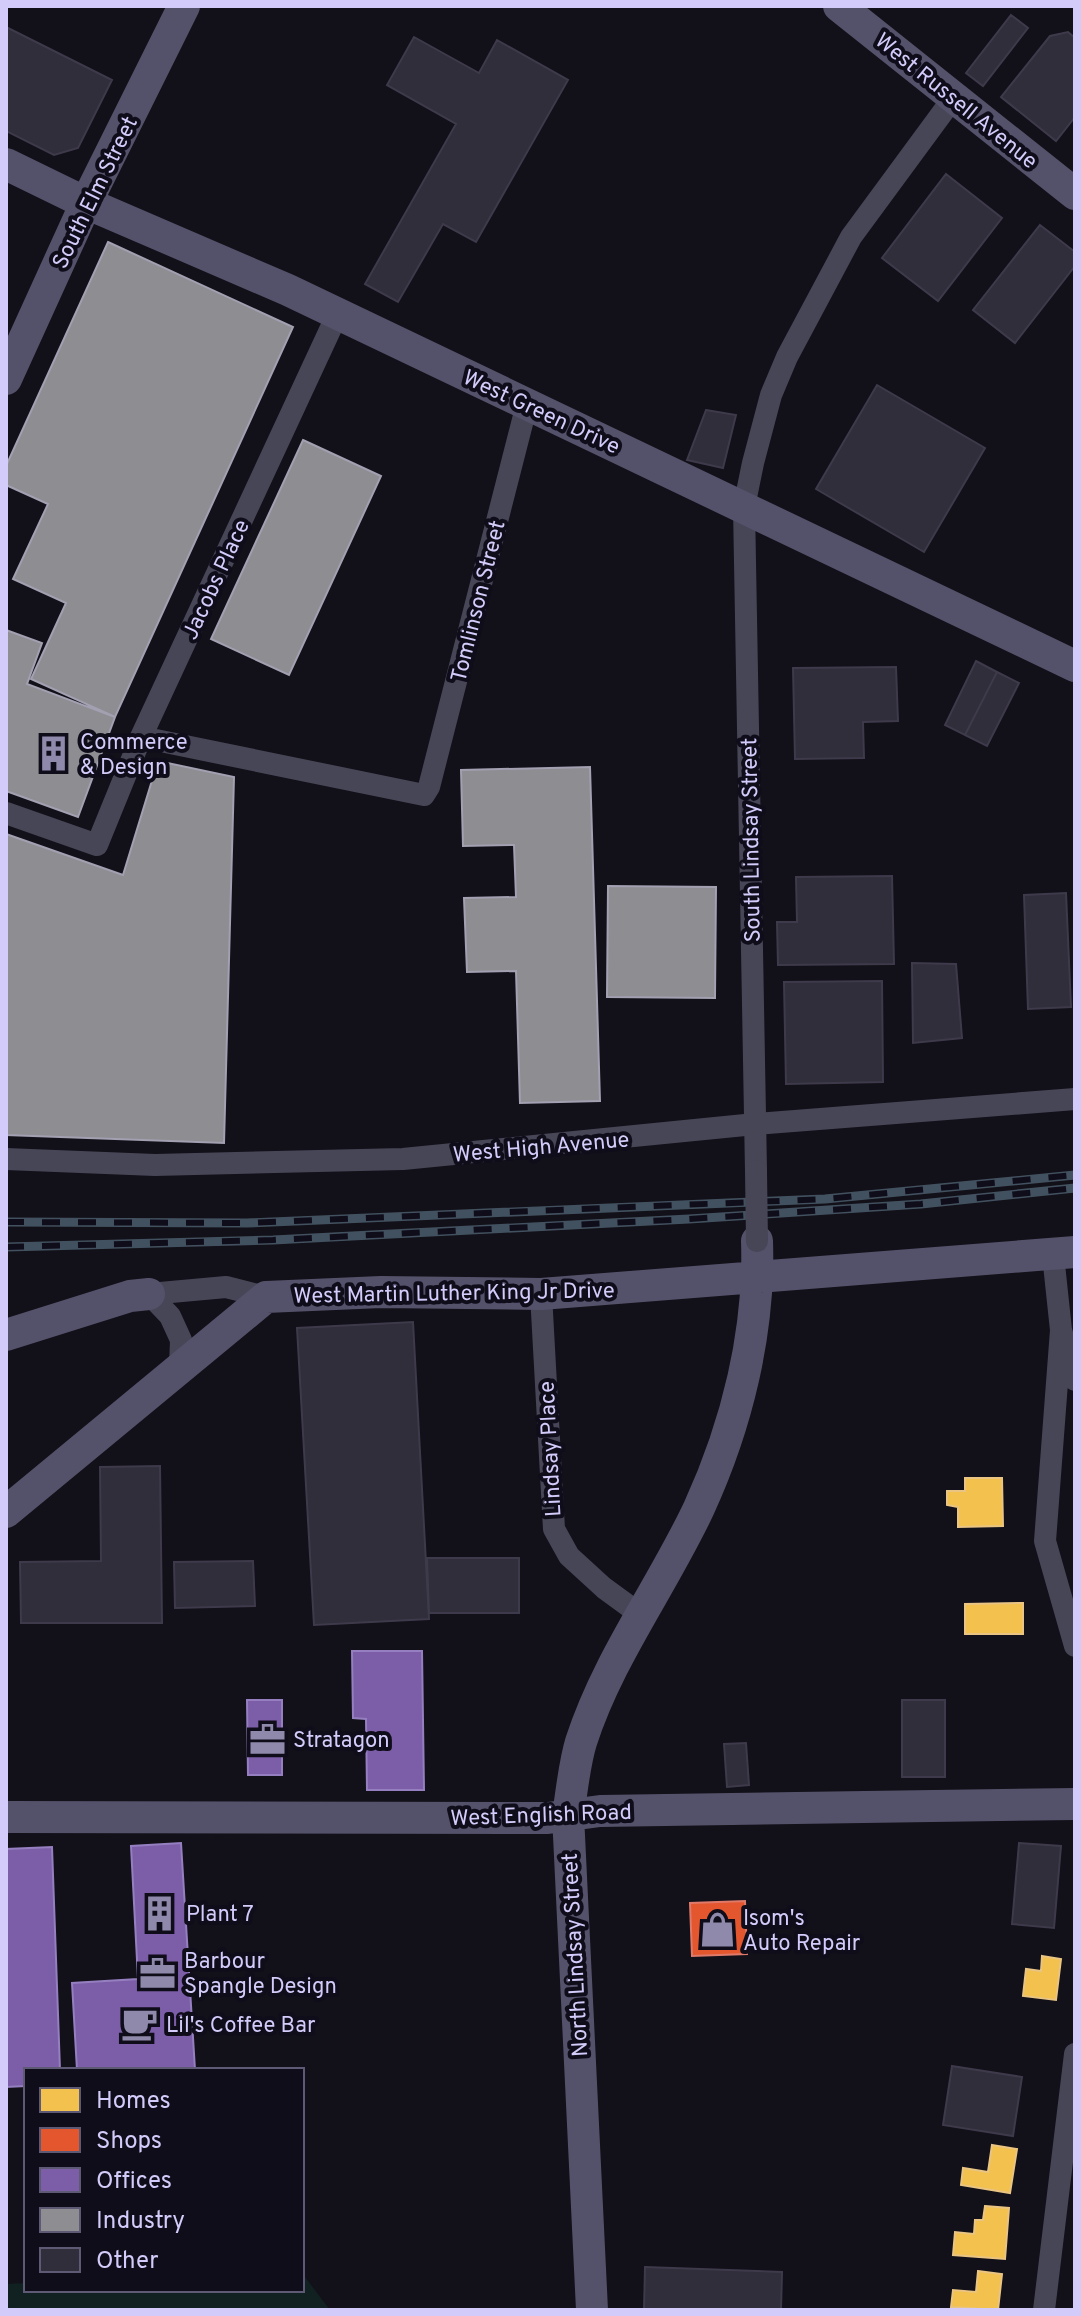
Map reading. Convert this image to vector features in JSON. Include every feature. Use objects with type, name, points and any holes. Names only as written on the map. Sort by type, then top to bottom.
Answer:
[{"type":"main road","name":"South Elm Street","points":[[6,379],[86,203],[184,6]]},
{"type":"main road","name":"West Russell Avenue","points":[[839,6],[1075,194]]},
{"type":"main road","name":"West Green Drive","points":[[6,164],[86,203],[288,290],[1075,666]]},
{"type":"main road","name":"South Lindsay Street","points":[[641,1615],[700,1506],[736,1406],[747,1360],[758,1278],[757,1241]]},
{"type":"main road","name":"West Martin Luther King Jr Drive","points":[[6,1512],[266,1297],[381,1292],[541,1294],[1064,1254]]},
{"type":"main road","points":[[6,1335],[130,1296],[149,1294]]},
{"type":"main road","name":"North Lindsay Street","points":[[592,2310],[568,1815],[580,1745],[603,1683],[641,1615]]},
{"type":"main road","name":"West English Road","points":[[6,1817],[548,1818],[600,1811],[1075,1804]]},
{"type":"street","name":"South Lindsay Street","points":[[757,1241],[744,507],[771,395],[787,357],[851,237],[954,97]]},
{"type":"street","name":"Jacobs Place","points":[[6,813],[97,845],[141,737],[337,315]]},
{"type":"street","name":"Tomlinson Street","points":[[141,737],[424,795],[429,787],[453,697],[527,404]]},
{"type":"street","name":"West High Avenue","points":[[6,1159],[155,1165],[403,1159],[755,1124],[1075,1099]]},
{"type":"street","points":[[1064,1254],[1045,1541],[1075,1646]]},
{"type":"street","points":[[149,1294],[226,1287],[266,1297]]},
{"type":"street","points":[[149,1294],[170,1316],[181,1340],[180,1367]]},
{"type":"street","name":"Lindsay Place","points":[[541,1294],[554,1529],[569,1556],[604,1588],[641,1615]]},
{"type":"street","points":[[1061,1330],[1075,1380]]},
{"type":"street","points":[[1044,2310],[1069,2157],[1075,2054]]},
{"type":"shaded area","points":[[304,2276],[330,2310],[6,2310],[6,2284],[24,2283],[24,2292],[304,2292]]},
{"type":"building: Homes","points":[[965,1478],[1002,1478],[1003,1526],[958,1527],[958,1507],[947,1505],[947,1491],[965,1491]]},
{"type":"building: Homes","points":[[1023,1603],[1023,1634],[965,1634],[965,1604]]},
{"type":"building: Homes","points":[[1042,1956],[1061,1959],[1056,2000],[1023,1996],[1026,1969],[1041,1971]]},
{"type":"building: Homes","points":[[992,2145],[1017,2149],[1010,2193],[961,2185],[963,2168],[988,2172]]},
{"type":"building: Homes","points":[[985,2206],[1009,2208],[1005,2259],[953,2255],[955,2232],[974,2234],[975,2220],[983,2220]]},
{"type":"building: Homes","points":[[978,2271],[1002,2274],[998,2310],[951,2307],[953,2290],[976,2292]]},
{"type":"building: Shops","points":[[745,1901],[747,1954],[692,1956],[690,1903]]},
{"type":"building: Offices","points":[[352,1651],[422,1651],[424,1790],[367,1790],[366,1719],[353,1718]]},
{"type":"building: Offices","points":[[247,1700],[282,1700],[282,1775],[248,1775]]},
{"type":"building: Offices","name":"Plant 7","points":[[181,1843],[195,2068],[77,2068],[72,1983],[138,1979],[131,1846]]},
{"type":"building: Offices","points":[[52,1847],[60,2068],[24,2068],[24,2086],[6,2087],[6,1849]]},
{"type":"building: Industry","points":[[108,242],[293,327],[115,717],[31,679],[66,603],[13,579],[48,504],[6,485],[6,466]]},
{"type":"building: Industry","points":[[303,440],[381,476],[289,675],[211,639]]},
{"type":"building: Industry","name":"Commerce & Design","points":[[6,630],[42,643],[27,684],[115,717],[78,817],[6,791]]},
{"type":"building: Industry","points":[[158,761],[234,777],[224,1143],[6,1135],[6,834],[123,875]]},
{"type":"building: Industry","points":[[590,767],[600,1101],[520,1103],[516,971],[467,972],[464,898],[516,897],[514,845],[463,846],[461,770]]},
{"type":"building: Industry","points":[[608,886],[716,887],[715,998],[607,997]]},
{"type":"building: Other","points":[[1011,15],[1028,28],[983,86],[966,73]]},
{"type":"building: Other","points":[[6,27],[112,80],[78,148],[54,155],[6,131]]},
{"type":"building: Other","points":[[1068,32],[1075,38],[1075,117],[1056,141],[1001,97],[1050,36]]},
{"type":"building: Other","points":[[414,37],[479,73],[497,40],[568,80],[476,242],[443,224],[398,302],[365,284],[456,124],[387,85]]},
{"type":"building: Other","points":[[946,174],[1002,218],[938,301],[882,258]]},
{"type":"building: Other","points":[[1040,225],[1075,252],[1075,266],[1015,343],[973,310]]},
{"type":"building: Other","points":[[877,385],[985,448],[924,552],[816,489]]},
{"type":"building: Other","points":[[706,410],[736,415],[723,468],[687,460]]},
{"type":"building: Other","points":[[976,661],[997,672],[965,735],[945,725]]},
{"type":"building: Other","points":[[896,667],[898,721],[863,722],[864,758],[795,759],[793,668]]},
{"type":"building: Other","points":[[997,672],[1019,683],[987,746],[965,735]]},
{"type":"building: Other","points":[[892,876],[894,964],[778,965],[777,922],[797,922],[796,877]]},
{"type":"building: Other","points":[[1066,893],[1071,1007],[1028,1009],[1024,895]]},
{"type":"building: Other","points":[[912,963],[956,964],[962,1038],[913,1043]]},
{"type":"building: Other","points":[[882,981],[883,1082],[786,1084],[784,982]]},
{"type":"building: Other","points":[[413,1322],[429,1619],[314,1625],[297,1328]]},
{"type":"building: Other","points":[[160,1466],[162,1623],[21,1623],[20,1562],[101,1561],[100,1467]]},
{"type":"building: Other","points":[[427,1558],[519,1558],[519,1613],[429,1613]]},
{"type":"building: Other","points":[[253,1561],[255,1606],[175,1608],[174,1562]]},
{"type":"building: Other","points":[[902,1700],[945,1700],[945,1777],[902,1777]]},
{"type":"building: Other","points":[[746,1743],[749,1785],[727,1787],[724,1744]]},
{"type":"building: Other","points":[[1019,1843],[1061,1846],[1054,1928],[1012,1924]]},
{"type":"building: Other","points":[[952,2066],[1022,2077],[1013,2136],[943,2125]]},
{"type":"building: Other","points":[[645,2267],[782,2272],[781,2310],[644,2310]]},
{"type":"railway","points":[[6,1222],[247,1223],[825,1199],[1075,1175]]},
{"type":"railway","points":[[6,1247],[273,1240],[689,1219],[921,1204],[1075,1188]]},
{"type":"place","name":"Commerce & Design","points":[[54,754]]},
{"type":"place","name":"Stratagon","points":[[267,1739]]},
{"type":"place","name":"Plant 7","points":[[160,1913]]},
{"type":"place","name":"Isom's Auto Repair","points":[[717,1930]]},
{"type":"place","name":"Barbour Spangle Design","points":[[158,1973]]},
{"type":"place","name":"Lil's Coffee Bar","points":[[140,2024]]}]
